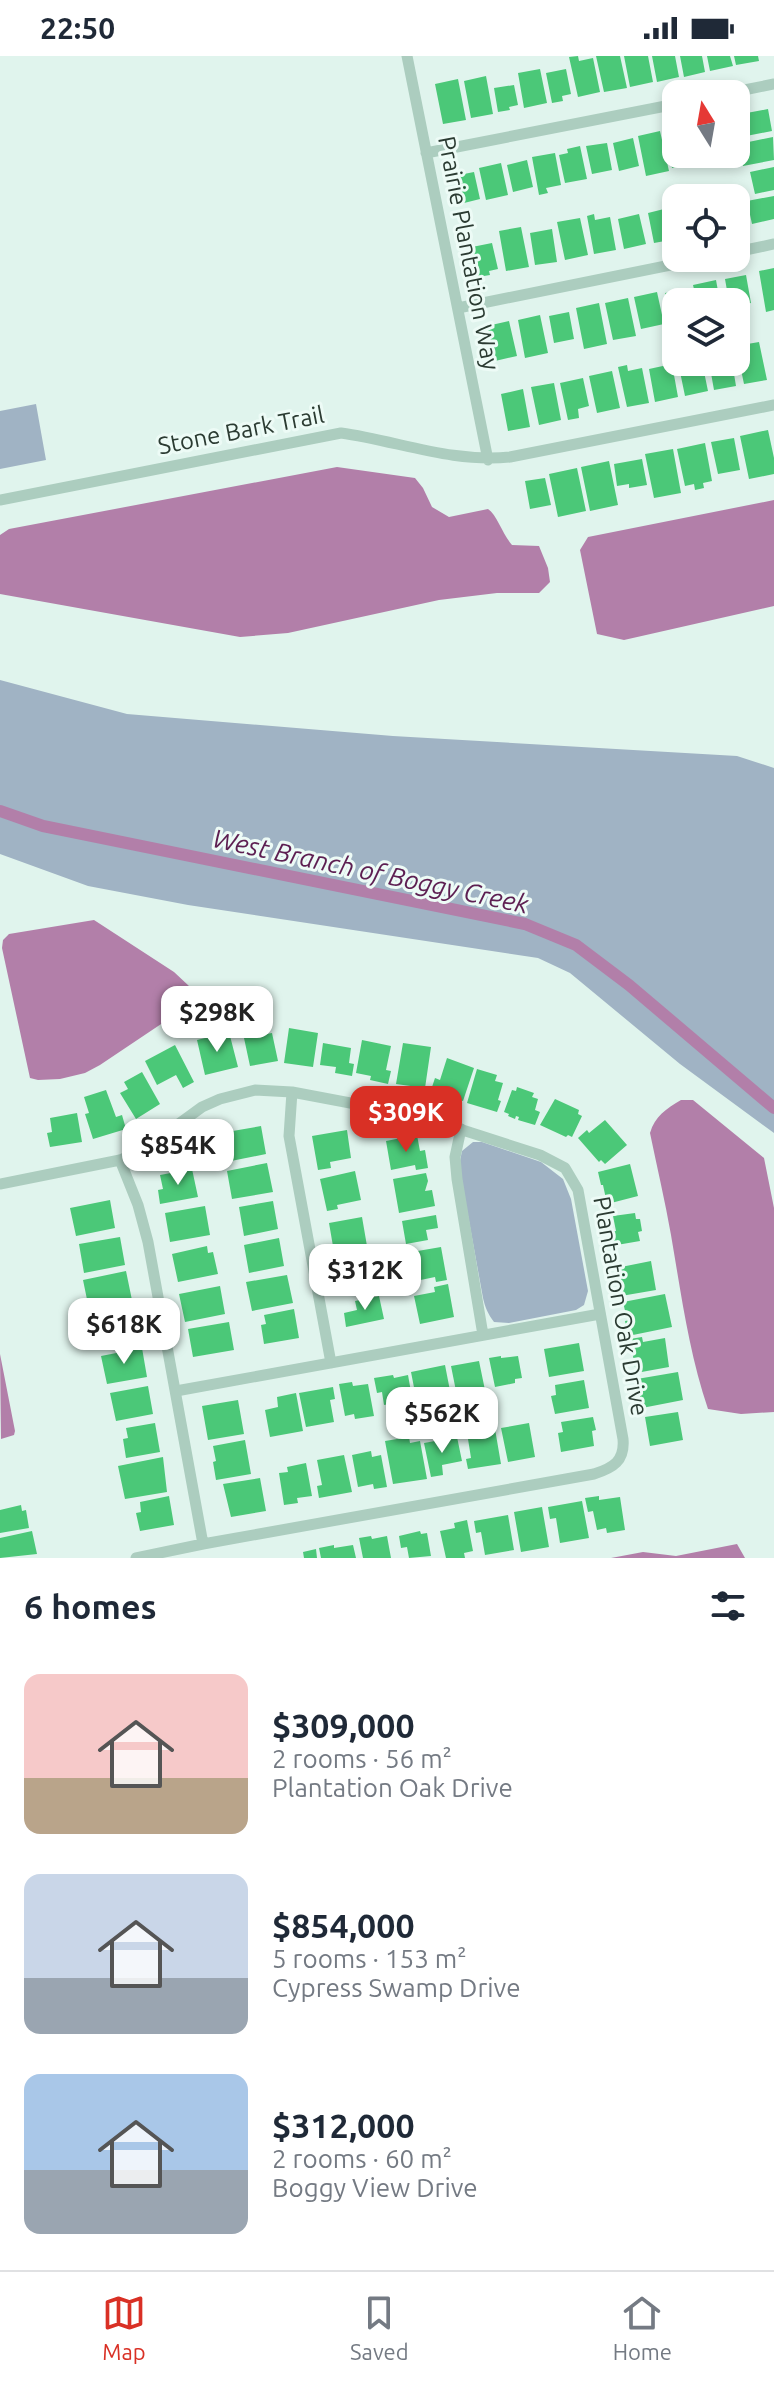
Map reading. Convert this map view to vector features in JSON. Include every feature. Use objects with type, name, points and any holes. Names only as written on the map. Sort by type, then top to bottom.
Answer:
[{"type":"street","name":"Prairie Plantation Way","points":[[407,56],[488,460]]},
{"type":"street","points":[[750,89],[774,84]]},
{"type":"street","points":[[426,153],[662,107]]},
{"type":"street","points":[[750,249],[774,244]]},
{"type":"street","points":[[458,308],[662,267]]},
{"type":"street","name":"Stone Bark Trail","points":[[0,500],[341,433],[379,438],[458,458],[488,460],[774,405]]},
{"type":"street","name":"Plantation Oak Drive","points":[[0,1184],[120,1160],[143,1150],[202,1107],[255,1090],[292,1092],[419,1116],[461,1129],[540,1155],[565,1168],[578,1190],[624,1446],[622,1456],[611,1468],[594,1474],[136,1558]]},
{"type":"street","points":[[292,1092],[289,1136],[331,1363]]},
{"type":"street","points":[[461,1129],[455,1157],[457,1179],[483,1335]]},
{"type":"street","points":[[120,1160],[138,1205],[148,1242],[203,1544]]},
{"type":"street","points":[[176,1391],[600,1314]]},
{"type":"shaded area","points":[[36,404],[46,460],[0,469],[0,411]]},
{"type":"shaded area","points":[[337,467],[415,478],[432,507],[449,517],[488,509],[512,545],[539,546],[550,582],[539,593],[497,593],[439,600],[288,633],[240,637],[0,594],[0,535],[9,529]]},
{"type":"shaded area","points":[[774,500],[774,606],[624,640],[597,634],[580,550],[588,537]]},
{"type":"shaded area","points":[[0,680],[127,714],[393,736],[737,756],[774,768],[774,1133],[680,1064],[570,973],[538,958],[188,905],[88,886],[0,854]]},
{"type":"shaded area","points":[[94,920],[174,972],[189,986],[190,994],[182,1010],[85,1073],[60,1079],[30,1078],[2,948],[3,940],[9,934]]},
{"type":"shaded area","points":[[681,1100],[693,1100],[764,1158],[774,1208],[774,1412],[741,1414],[708,1409],[701,1388],[650,1133],[662,1114]]},
{"type":"shaded area","points":[[473,1142],[482,1142],[541,1162],[563,1179],[571,1199],[588,1291],[584,1305],[576,1310],[509,1323],[494,1322],[483,1298],[459,1166],[462,1151]]},
{"type":"shaded area","points":[[0,1354],[15,1431],[14,1435],[1,1439]]},
{"type":"shaded area","points":[[737,1544],[745,1558],[611,1558],[643,1552],[676,1556]]},
{"type":"building","points":[[578,56],[579,61],[593,58],[600,92],[578,97],[569,57]]},
{"type":"building","points":[[596,56],[620,56],[627,88],[604,92]]},
{"type":"building","points":[[624,56],[648,56],[653,82],[630,87]]},
{"type":"building","points":[[652,56],[675,56],[679,77],[657,82]]},
{"type":"building","points":[[680,56],[702,56],[705,72],[684,77]]},
{"type":"building","points":[[707,56],[730,56],[733,66],[710,71]]},
{"type":"building","points":[[734,56],[758,56],[759,61],[736,65]]},
{"type":"building","points":[[540,69],[547,103],[524,108],[518,73]]},
{"type":"building","points":[[566,69],[571,94],[562,96],[563,101],[552,103],[546,73]]},
{"type":"building","points":[[486,76],[493,114],[471,118],[464,81]]},
{"type":"building","points":[[458,79],[466,120],[443,124],[435,84]]},
{"type":"building","points":[[514,85],[518,105],[498,112],[494,88]]},
{"type":"building","points":[[768,109],[772,131],[750,135],[750,112]]},
{"type":"building","points":[[660,131],[662,168],[668,168],[669,171],[646,176],[638,136]]},
{"type":"building","points":[[773,137],[774,160],[750,165],[750,142]]},
{"type":"building","points":[[633,138],[639,166],[619,171],[613,143]]},
{"type":"building","points":[[607,143],[612,170],[592,174],[586,146]]},
{"type":"building","points":[[580,146],[587,179],[565,183],[559,155]]},
{"type":"building","points":[[555,153],[561,185],[546,188],[548,193],[539,195],[532,157]]},
{"type":"building","points":[[527,160],[533,187],[513,192],[507,165]]},
{"type":"building","points":[[501,163],[508,195],[486,200],[479,168]]},
{"type":"building","points":[[774,167],[774,190],[755,194],[750,172]]},
{"type":"building","points":[[474,172],[480,199],[460,204],[454,176]]},
{"type":"building","points":[[774,196],[774,219],[752,224],[750,200]]},
{"type":"building","points":[[662,210],[662,242],[654,243],[648,213]]},
{"type":"building","points":[[594,214],[595,220],[610,217],[616,250],[594,254],[587,216]]},
{"type":"building","points":[[639,214],[646,244],[624,249],[618,219]]},
{"type":"building","points":[[580,218],[588,255],[565,260],[557,222]]},
{"type":"building","points":[[521,227],[529,267],[506,271],[499,231]]},
{"type":"building","points":[[552,229],[557,262],[535,265],[530,233]]},
{"type":"building","points":[[492,243],[498,269],[489,271],[490,275],[478,277],[472,247]]},
{"type":"building","points":[[774,268],[774,310],[766,312],[759,271]]},
{"type":"building","points":[[746,275],[748,288],[727,288],[725,279]]},
{"type":"building","points":[[716,280],[717,288],[694,288],[693,285]]},
{"type":"building","points":[[657,292],[662,324],[641,329],[634,297]]},
{"type":"building","points":[[628,298],[636,336],[613,340],[605,303]]},
{"type":"building","points":[[599,303],[607,344],[584,349],[576,308]]},
{"type":"building","points":[[569,312],[574,339],[554,343],[549,316]]},
{"type":"building","points":[[540,315],[548,353],[525,358],[518,320]]},
{"type":"building","points":[[509,321],[517,356],[495,361],[487,326]]},
{"type":"building","points":[[759,342],[767,380],[744,384],[742,376],[750,376],[750,344]]},
{"type":"building","points":[[627,365],[628,371],[642,368],[649,403],[627,407],[618,367]]},
{"type":"building","points":[[662,366],[662,376],[674,376],[678,397],[655,402],[649,369]]},
{"type":"building","points":[[612,371],[620,408],[597,413],[589,376]]},
{"type":"building","points":[[681,376],[705,376],[708,391],[685,396]]},
{"type":"building","points":[[712,376],[734,376],[736,386],[714,390]]},
{"type":"building","points":[[583,378],[589,406],[578,409],[579,418],[568,420],[560,383]]},
{"type":"building","points":[[554,383],[561,420],[539,425],[531,387]]},
{"type":"building","points":[[523,389],[530,427],[508,431],[501,394]]},
{"type":"building","points":[[768,430],[774,474],[749,479],[740,436]]},
{"type":"building","points":[[734,438],[740,470],[718,474],[711,442]]},
{"type":"building","points":[[705,443],[712,481],[703,483],[704,488],[695,490],[694,484],[685,486],[677,449]]},
{"type":"building","points":[[673,449],[681,493],[654,498],[645,454]]},
{"type":"building","points":[[642,459],[647,485],[617,486],[614,464]]},
{"type":"building","points":[[609,461],[618,505],[590,511],[581,467]]},
{"type":"building","points":[[577,468],[586,511],[558,517],[549,474]]},
{"type":"building","points":[[545,478],[551,505],[530,509],[525,481]]},
{"type":"building","points":[[289,1028],[318,1033],[313,1067],[284,1063]]},
{"type":"building","points":[[229,1032],[238,1067],[205,1075],[197,1040]]},
{"type":"building","points":[[272,1033],[278,1061],[250,1066],[244,1038]]},
{"type":"building","points":[[362,1040],[391,1046],[386,1070],[391,1071],[388,1084],[356,1073]]},
{"type":"building","points":[[323,1043],[351,1048],[349,1063],[354,1064],[352,1076],[335,1073],[336,1067],[320,1065]]},
{"type":"building","points":[[403,1043],[431,1047],[425,1088],[396,1084]]},
{"type":"building","points":[[175,1045],[194,1082],[183,1088],[176,1075],[157,1085],[145,1061]]},
{"type":"building","points":[[447,1058],[474,1068],[463,1101],[431,1090],[435,1078],[440,1080]]},
{"type":"building","points":[[477,1069],[497,1075],[495,1081],[503,1083],[497,1112],[467,1103]]},
{"type":"building","points":[[142,1072],[160,1104],[136,1119],[120,1093],[128,1089],[124,1082]]},
{"type":"building","points":[[517,1087],[534,1093],[532,1097],[538,1099],[535,1110],[540,1112],[535,1125],[504,1112],[512,1090],[516,1091]]},
{"type":"building","points":[[106,1090],[116,1117],[122,1115],[126,1129],[93,1139],[85,1114],[89,1113],[84,1097]]},
{"type":"building","points":[[555,1099],[579,1110],[578,1114],[582,1116],[572,1137],[540,1125]]},
{"type":"building","points":[[77,1113],[82,1142],[50,1147],[47,1133],[52,1132],[50,1118]]},
{"type":"building","points":[[605,1120],[627,1145],[605,1164],[601,1160],[599,1162],[578,1138]]},
{"type":"building","points":[[261,1126],[266,1154],[226,1162],[221,1133]]},
{"type":"building","points":[[347,1130],[351,1158],[330,1162],[331,1168],[318,1170],[312,1136]]},
{"type":"building","points":[[417,1135],[420,1151],[425,1150],[428,1168],[416,1170],[415,1165],[391,1170],[386,1141]]},
{"type":"building","points":[[267,1163],[273,1192],[232,1199],[227,1171]]},
{"type":"building","points":[[630,1164],[638,1196],[611,1203],[610,1198],[606,1199],[598,1172]]},
{"type":"building","points":[[192,1169],[198,1197],[160,1204],[158,1190],[163,1189],[160,1175]]},
{"type":"building","points":[[355,1171],[361,1200],[337,1205],[338,1209],[327,1211],[320,1179]]},
{"type":"building","points":[[426,1173],[428,1181],[425,1191],[432,1190],[435,1206],[399,1213],[393,1179]]},
{"type":"building","points":[[110,1200],[115,1228],[76,1236],[70,1208]]},
{"type":"building","points":[[273,1201],[278,1229],[244,1236],[239,1207]]},
{"type":"building","points":[[205,1206],[210,1235],[170,1242],[165,1213]]},
{"type":"building","points":[[635,1213],[636,1219],[640,1219],[640,1241],[611,1246],[609,1232],[616,1231],[613,1216]]},
{"type":"building","points":[[436,1215],[438,1228],[426,1230],[428,1240],[406,1244],[402,1221]]},
{"type":"building","points":[[362,1217],[367,1246],[334,1252],[329,1223]]},
{"type":"building","points":[[120,1237],[125,1265],[84,1273],[79,1244]]},
{"type":"building","points":[[279,1238],[284,1266],[249,1273],[244,1245]]},
{"type":"building","points":[[207,1246],[208,1253],[213,1252],[218,1274],[178,1282],[172,1254]]},
{"type":"building","points":[[441,1247],[447,1280],[436,1282],[435,1277],[411,1282],[406,1253]]},
{"type":"building","points":[[377,1259],[380,1287],[340,1294],[335,1266]]},
{"type":"building","points":[[651,1261],[656,1290],[621,1296],[616,1268]]},
{"type":"building","points":[[126,1271],[133,1305],[90,1314],[83,1280]]},
{"type":"building","points":[[287,1275],[293,1303],[252,1311],[246,1282]]},
{"type":"building","points":[[448,1284],[454,1317],[420,1324],[414,1296],[435,1292],[434,1287]]},
{"type":"building","points":[[220,1286],[225,1314],[185,1322],[179,1294]]},
{"type":"building","points":[[665,1294],[672,1327],[628,1336],[625,1321],[631,1320],[630,1314],[626,1315],[623,1302]]},
{"type":"building","points":[[379,1296],[384,1319],[346,1327],[344,1313],[357,1310],[355,1301]]},
{"type":"building","points":[[294,1309],[299,1338],[264,1344],[261,1325],[266,1324],[264,1315]]},
{"type":"building","points":[[133,1312],[139,1340],[98,1347],[92,1319]]},
{"type":"building","points":[[229,1322],[234,1350],[193,1357],[188,1329]]},
{"type":"building","points":[[642,1337],[643,1342],[665,1338],[669,1367],[636,1373],[630,1339]]},
{"type":"building","points":[[579,1343],[584,1371],[549,1377],[544,1349]]},
{"type":"building","points":[[142,1348],[147,1377],[107,1384],[101,1356]]},
{"type":"building","points":[[518,1356],[522,1378],[515,1379],[515,1383],[495,1387],[489,1358]]},
{"type":"building","points":[[479,1361],[486,1395],[458,1401],[451,1366]]},
{"type":"building","points":[[445,1365],[452,1401],[418,1408],[411,1372]]},
{"type":"building","points":[[678,1372],[683,1400],[642,1408],[637,1379]]},
{"type":"building","points":[[393,1375],[394,1378],[408,1375],[413,1403],[384,1405],[382,1392],[377,1393],[374,1378]]},
{"type":"building","points":[[584,1380],[589,1408],[555,1414],[551,1396],[556,1395],[555,1385]]},
{"type":"building","points":[[352,1382],[353,1386],[368,1384],[374,1416],[355,1419],[354,1414],[345,1416],[339,1384]]},
{"type":"building","points":[[148,1386],[153,1414],[116,1421],[110,1393]]},
{"type":"building","points":[[333,1387],[335,1399],[330,1400],[334,1422],[306,1427],[299,1393]]},
{"type":"building","points":[[296,1393],[303,1431],[270,1437],[265,1410],[278,1407],[277,1397]]},
{"type":"building","points":[[238,1400],[244,1434],[208,1440],[202,1406]]},
{"type":"building","points":[[678,1412],[683,1440],[650,1446],[645,1417]]},
{"type":"building","points":[[593,1417],[596,1430],[592,1431],[594,1446],[561,1452],[558,1433],[563,1432],[561,1422]]},
{"type":"building","points":[[155,1423],[160,1452],[126,1458],[123,1439],[128,1438],[126,1428]]},
{"type":"building","points":[[529,1423],[535,1457],[508,1462],[501,1428]]},
{"type":"building","points":[[495,1429],[501,1464],[468,1469],[466,1459],[471,1458],[468,1439],[477,1437],[476,1432]]},
{"type":"building","points":[[409,1437],[410,1443],[420,1441],[427,1479],[393,1484],[385,1441]]},
{"type":"building","points":[[457,1437],[462,1461],[442,1465],[443,1475],[431,1477],[424,1443]]},
{"type":"building","points":[[245,1440],[251,1474],[216,1480],[213,1446]]},
{"type":"building","points":[[371,1451],[372,1457],[381,1455],[387,1487],[374,1489],[373,1484],[358,1487],[352,1455]]},
{"type":"building","points":[[344,1455],[352,1492],[319,1498],[317,1486],[322,1485],[317,1460]]},
{"type":"building","points":[[163,1457],[167,1492],[125,1499],[118,1466]]},
{"type":"building","points":[[306,1463],[312,1496],[297,1498],[298,1503],[284,1505],[279,1473],[288,1472],[287,1467]]},
{"type":"building","points":[[260,1478],[266,1511],[231,1517],[223,1484]]},
{"type":"building","points":[[169,1496],[174,1525],[140,1531],[136,1513],[141,1512],[140,1502]]},
{"type":"building","points":[[599,1496],[599,1500],[620,1497],[625,1530],[607,1533],[606,1528],[597,1530],[593,1511],[588,1512],[585,1498]]},
{"type":"building","points":[[582,1501],[589,1538],[560,1543],[556,1518],[550,1519],[548,1507]]},
{"type":"building","points":[[21,1505],[22,1511],[26,1510],[29,1528],[0,1533],[0,1510]]},
{"type":"building","points":[[542,1507],[549,1547],[521,1552],[514,1512]]},
{"type":"building","points":[[508,1515],[514,1550],[485,1555],[481,1532],[476,1533],[474,1521]]},
{"type":"building","points":[[467,1520],[473,1551],[464,1553],[465,1558],[446,1558],[440,1531],[455,1528],[454,1523]]},
{"type":"building","points":[[32,1531],[37,1554],[0,1558],[0,1538]]},
{"type":"building","points":[[420,1531],[421,1534],[427,1533],[431,1556],[409,1558],[407,1547],[401,1548],[399,1536]]},
{"type":"building","points":[[371,1536],[372,1539],[387,1536],[391,1558],[363,1558],[359,1538]]},
{"type":"building","points":[[334,1545],[334,1548],[353,1545],[356,1558],[321,1558],[319,1548]]},
{"type":"building","points":[[316,1549],[317,1558],[304,1558],[303,1552]]},
{"type":"waterway","name":"West Branch of Boggy Creek","points":[[0,811],[43,826],[525,924],[576,945],[629,985],[774,1108]]}]
